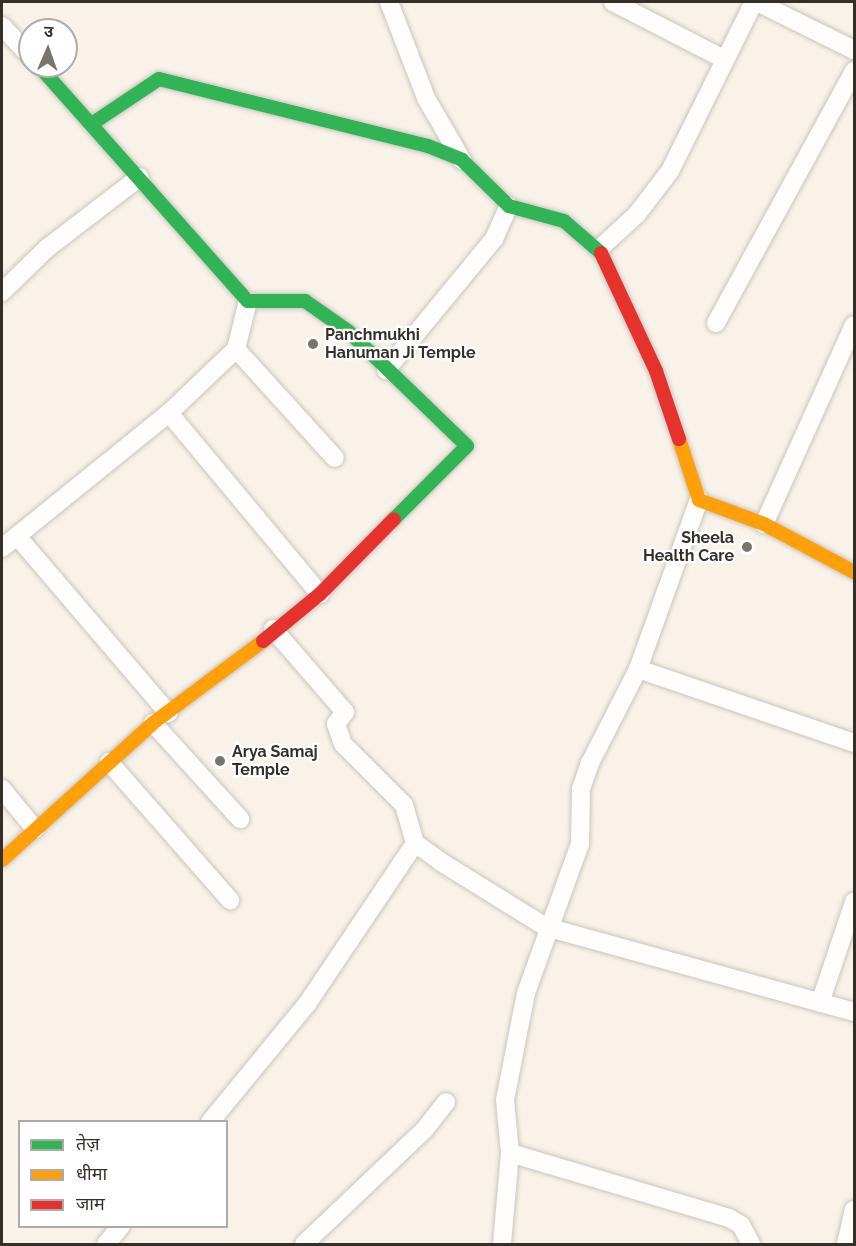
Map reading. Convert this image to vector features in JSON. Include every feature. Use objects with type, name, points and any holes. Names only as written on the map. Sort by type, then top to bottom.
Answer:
[{"type":"street","points":[[389,2],[426,98],[462,160],[509,207],[564,221],[599,249],[656,371],[699,500],[638,669],[590,764],[581,789],[580,844],[546,927],[526,993],[507,1089],[510,1153],[502,1245]]},
{"type":"street","points":[[613,2],[724,59]]},
{"type":"street","points":[[599,249],[637,214],[670,171],[724,59],[756,2],[855,50]]},
{"type":"street","points":[[4,32],[18,45]]},
{"type":"street","points":[[716,322],[855,71]]},
{"type":"street","points":[[2,860],[153,723],[207,687],[273,629],[320,594],[467,447],[348,331],[305,302],[248,301],[93,123],[50,78]]},
{"type":"street","points":[[93,123],[159,79],[428,146],[462,160]]},
{"type":"street","points":[[2,292],[46,249],[140,177]]},
{"type":"street","points":[[386,370],[494,240],[509,207]]},
{"type":"street","points":[[2,548],[169,413],[236,349],[248,301]]},
{"type":"street","points":[[764,524],[855,325]]},
{"type":"street","points":[[236,349],[334,458]]},
{"type":"street","points":[[169,413],[320,594]]},
{"type":"street","points":[[699,500],[764,524],[855,572]]},
{"type":"street","points":[[17,536],[168,712]]},
{"type":"street","points":[[273,629],[345,712],[336,732],[404,805],[415,843],[546,927],[855,1012]]},
{"type":"street","points":[[638,669],[855,743]]},
{"type":"street","points":[[153,723],[240,819]]},
{"type":"street","points":[[109,762],[230,900]]},
{"type":"street","points":[[2,789],[35,829]]},
{"type":"street","points":[[212,1120],[308,1004],[415,843]]},
{"type":"street","points":[[820,1003],[855,902]]},
{"type":"street","points":[[304,1245],[425,1129],[446,1102]]},
{"type":"street","points":[[510,1153],[729,1218],[741,1224],[751,1245]]},
{"type":"street","points":[[846,1245],[855,1210]]},
{"type":"street","points":[[106,1245],[120,1228]]},
{"type":"traffic: fast","points":[[50,78],[248,301],[305,301],[348,331],[467,446],[394,519]]},
{"type":"traffic: fast","points":[[93,123],[159,79],[428,146],[462,160],[509,206],[564,221],[601,253]]},
{"type":"traffic: slow","points":[[679,439],[699,500],[764,524],[854,572]]},
{"type":"traffic: slow","points":[[2,860],[153,723],[263,641]]},
{"type":"traffic: jam","points":[[601,253],[656,371],[679,439]]},
{"type":"traffic: jam","points":[[263,641],[320,594],[394,519]]},
{"type":"place","name":"Panchmukhi Hanuman Ji Temple","points":[[313,344]]},
{"type":"place","name":"Sheela Health Care","points":[[747,547]]},
{"type":"place","name":"Arya Samaj Temple","points":[[220,761]]}]
